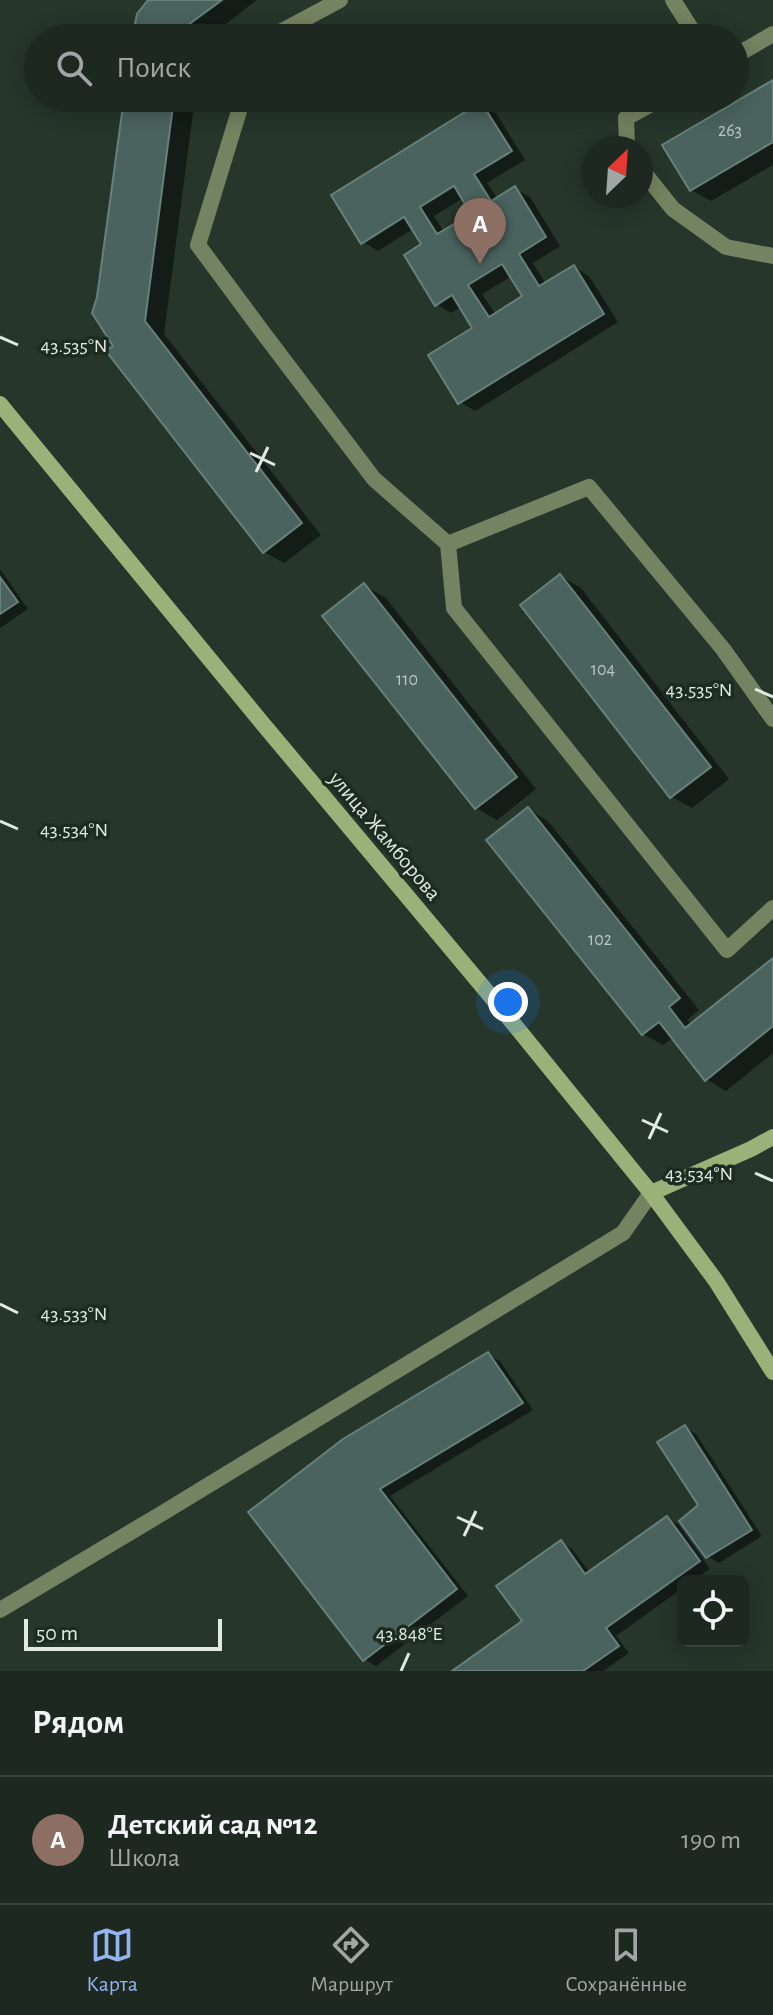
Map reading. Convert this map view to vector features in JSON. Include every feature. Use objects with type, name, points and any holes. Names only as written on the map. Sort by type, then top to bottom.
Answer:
[{"type":"street","name":"улица Жамборова","points":[[0,404],[651,1193],[716,1281],[773,1372]]},
{"type":"street","points":[[651,1193],[773,1137]]},
{"type":"lane","points":[[295,24],[340,0]]},
{"type":"lane","points":[[673,0],[688,24]]},
{"type":"lane","points":[[749,48],[773,34]]},
{"type":"lane","points":[[239,112],[198,245],[374,479],[448,544],[454,608],[727,950],[773,908]]},
{"type":"lane","points":[[627,136],[626,118],[637,112]]},
{"type":"lane","points":[[653,184],[673,209],[726,247],[773,256]]},
{"type":"lane","points":[[448,544],[589,487],[723,649],[773,719]]},
{"type":"lane","points":[[0,1610],[623,1233],[651,1193]]},
{"type":"building","points":[[148,0],[222,0],[189,24],[135,24],[137,14]]},
{"type":"building","points":[[773,80],[773,142],[690,191],[662,145],[718,112],[749,112],[749,94]]},
{"type":"building","points":[[122,112],[172,112],[145,321],[302,523],[263,553],[106,351],[113,346],[92,313],[97,297]]},
{"type":"building","points":[[465,112],[487,112],[512,151],[474,174],[491,201],[515,186],[546,237],[519,254],[539,286],[574,265],[604,314],[458,404],[428,355],[472,328],[452,295],[435,306],[404,255],[421,244],[404,217],[361,244],[331,195]],"holes":[[[454,186],[471,214],[437,234],[420,207]],[[502,264],[522,296],[489,317],[468,285]]]},
{"type":"building","points":[[560,574],[711,767],[670,798],[520,605]]},
{"type":"building","points":[[0,577],[18,602],[0,614]]},
{"type":"building","points":[[364,583],[517,777],[475,809],[322,616]]},
{"type":"building","points":[[528,807],[680,998],[669,1007],[685,1028],[773,958],[773,1026],[705,1081],[659,1022],[642,1035],[486,840]]},
{"type":"building","points":[[488,1352],[523,1403],[380,1489],[457,1589],[363,1661],[248,1512],[343,1439]]},
{"type":"building","points":[[685,1425],[752,1530],[706,1558],[679,1521],[698,1505],[657,1442]]},
{"type":"building","points":[[667,1516],[700,1561],[606,1628],[619,1646],[583,1671],[452,1671],[522,1621],[496,1586],[561,1540],[585,1574]]},
{"type":"place","name":"Детский сад №12","points":[[480,264]]}]
